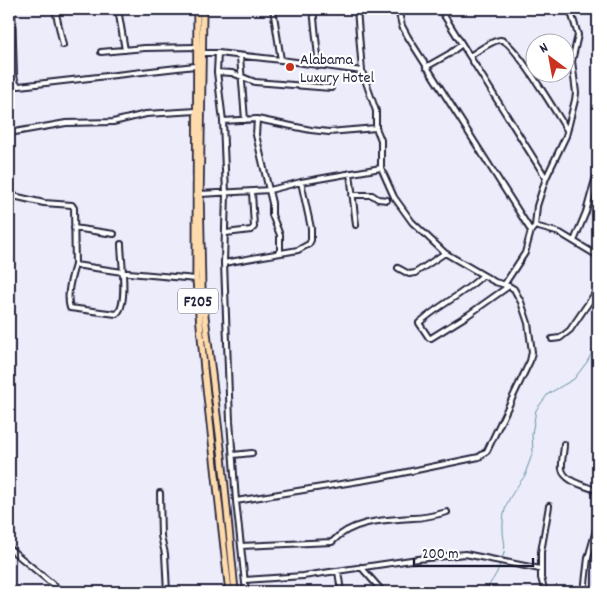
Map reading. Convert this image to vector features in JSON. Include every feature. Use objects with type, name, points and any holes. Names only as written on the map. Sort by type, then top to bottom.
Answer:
[{"type":"main road","name":"F205","points":[[196,9],[196,279],[229,592]]},
{"type":"main road","name":"F205","points":[[203,9],[200,194],[202,292],[235,592]]},
{"type":"main road","points":[[204,369],[211,369]]},
{"type":"street","points":[[12,9],[14,76],[16,84]]},
{"type":"street","points":[[55,9],[62,45]]},
{"type":"street","points":[[118,9],[124,50]]},
{"type":"street","points":[[273,9],[281,60]]},
{"type":"street","points":[[313,9],[320,66]]},
{"type":"street","points":[[236,501],[466,461],[484,454],[492,441],[532,352],[525,312],[514,290],[506,285],[495,282],[445,252],[402,209],[394,197],[381,168],[381,140],[376,128],[376,112],[362,71],[357,9]]},
{"type":"street","points":[[398,9],[402,26],[426,67],[531,232]]},
{"type":"street","points":[[440,9],[546,178]]},
{"type":"street","points":[[483,275],[468,290],[450,300],[420,323],[429,338],[432,338],[468,315],[506,285],[525,253],[531,232],[535,226],[537,206],[546,178],[562,146],[576,93],[572,61],[578,35],[570,9]]},
{"type":"street","points":[[470,56],[497,40],[504,41],[522,61],[567,130]]},
{"type":"street","points":[[426,67],[462,44]]},
{"type":"street","points":[[101,52],[196,47]]},
{"type":"street","points":[[202,52],[362,71]]},
{"type":"street","points":[[218,53],[217,72],[223,121],[226,194],[224,263],[233,456],[246,592]]},
{"type":"street","points":[[240,57],[244,120]]},
{"type":"street","points":[[9,85],[28,86],[195,66]]},
{"type":"street","points":[[217,72],[232,73],[255,82],[331,88]]},
{"type":"street","points":[[9,133],[66,123],[113,122],[146,114],[197,111]]},
{"type":"street","points":[[223,121],[256,120],[329,132],[376,128]]},
{"type":"street","points":[[256,120],[256,135],[270,190],[272,215],[280,235],[280,253]]},
{"type":"street","points":[[200,194],[270,190],[301,182],[381,168]]},
{"type":"street","points":[[574,240],[596,184],[598,172]]},
{"type":"street","points":[[350,173],[356,225]]},
{"type":"street","points":[[224,263],[298,250],[309,244],[311,228],[301,182]]},
{"type":"street","points":[[226,233],[251,230],[254,227],[252,192]]},
{"type":"street","points":[[9,195],[44,203],[72,205],[74,208],[75,265],[71,279],[71,308],[116,314],[120,312],[123,272],[121,244]]},
{"type":"street","points":[[352,196],[372,195],[378,200],[387,200]]},
{"type":"street","points":[[535,226],[560,233],[598,256]]},
{"type":"street","points":[[74,228],[114,234]]},
{"type":"street","points":[[398,268],[409,274],[415,273],[445,252]]},
{"type":"street","points":[[75,265],[196,279]]},
{"type":"street","points":[[552,339],[560,338],[570,330],[598,289]]},
{"type":"street","points":[[564,444],[562,470],[565,476],[572,481],[598,491]]},
{"type":"street","points":[[233,456],[252,453]]},
{"type":"street","points":[[160,493],[161,536],[165,554],[167,592]]},
{"type":"street","points":[[545,592],[540,569],[544,530],[549,506]]},
{"type":"street","points":[[241,546],[332,542],[338,535],[354,527],[393,519],[413,518],[447,512]]},
{"type":"street","points":[[584,592],[588,558],[598,524]]},
{"type":"street","points":[[9,548],[62,592]]},
{"type":"street","points":[[244,580],[303,576],[418,558],[465,554],[540,569]]},
{"type":"street","points":[[361,567],[383,592]]},
{"type":"street","points":[[338,571],[341,592]]},
{"type":"waterway","points":[[487,592],[504,553],[503,521],[506,506],[526,474],[533,452],[532,434],[536,410],[548,394],[574,379],[587,362],[598,341]]},
{"type":"place","name":"Alabama Luxury Hotel","points":[[290,67]]}]
